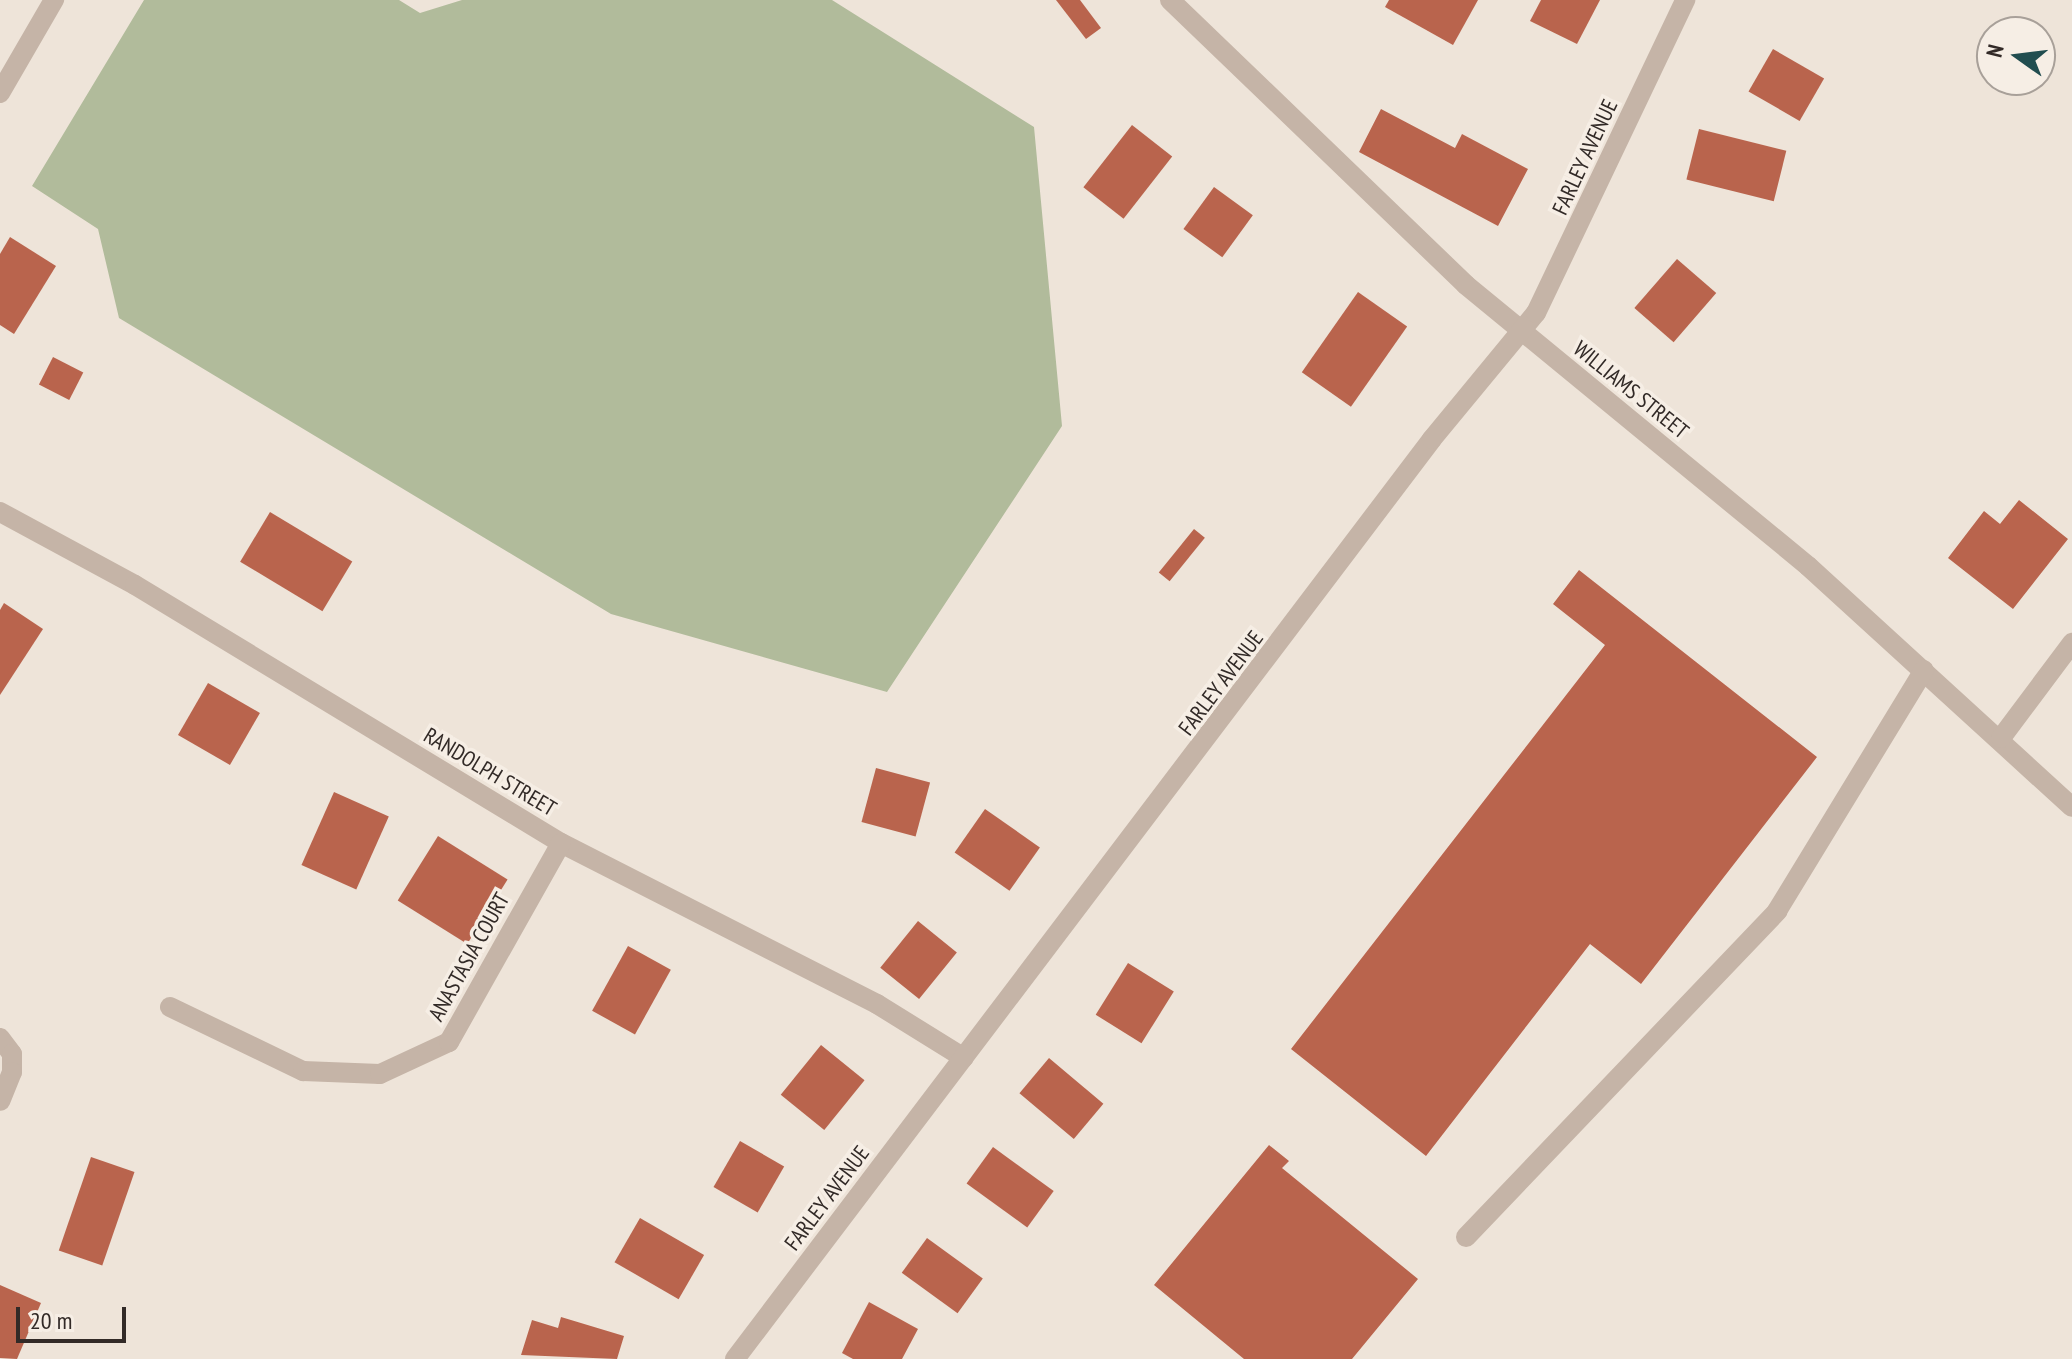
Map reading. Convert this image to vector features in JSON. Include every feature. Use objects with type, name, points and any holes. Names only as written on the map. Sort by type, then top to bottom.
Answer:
[{"type":"street","points":[[0,93],[54,0]]},
{"type":"street","name":"WILLIAMS STREET","points":[[1170,0],[1522,332],[1808,566],[2001,738],[2072,807]]},
{"type":"street","name":"FARLEY AVENUE","points":[[735,1359],[1432,439],[1522,332],[1549,293],[1685,0]]},
{"type":"street","name":"RANDOLPH STREET","points":[[0,512],[135,585],[561,843],[877,1004],[964,1058]]},
{"type":"street","points":[[2001,738],[2072,643]]},
{"type":"street","points":[[1466,1237],[1777,911],[1924,670]]},
{"type":"street","name":"ANASTASIA COURT","points":[[170,1007],[303,1071],[380,1074],[449,1042],[561,843]]},
{"type":"street","points":[[0,1038],[12,1054],[12,1072],[0,1101]]},
{"type":"green space","points":[[144,0],[399,0],[420,13],[462,0],[832,0],[1034,127],[1062,426],[887,692],[611,614],[119,318],[98,229],[32,186]]},
{"type":"building","points":[[1056,0],[1080,0],[1101,28],[1086,39]]},
{"type":"building","points":[[1389,0],[1478,0],[1453,45],[1385,7]]},
{"type":"building","points":[[1541,0],[1600,0],[1577,44],[1530,21]]},
{"type":"building","points":[[1773,49],[1824,78],[1800,121],[1748,91]]},
{"type":"building","points":[[1381,109],[1455,148],[1462,134],[1528,169],[1498,226],[1359,152]]},
{"type":"building","points":[[1132,125],[1172,156],[1124,219],[1083,187]]},
{"type":"building","points":[[1699,129],[1786,151],[1774,201],[1686,179]]},
{"type":"building","points":[[1214,187],[1253,215],[1222,257],[1183,229]]},
{"type":"building","points":[[10,237],[56,266],[14,334],[0,325],[0,254]]},
{"type":"building","points":[[1677,259],[1716,293],[1674,342],[1634,308]]},
{"type":"building","points":[[1358,292],[1407,326],[1351,407],[1302,372]]},
{"type":"building","points":[[53,357],[83,372],[69,400],[39,385]]},
{"type":"building","points":[[2019,500],[2068,539],[2013,609],[1948,558],[1984,511],[2000,524]]},
{"type":"building","points":[[270,512],[352,561],[322,611],[240,562]]},
{"type":"building","points":[[1194,529],[1205,538],[1170,581],[1159,573]]},
{"type":"building","points":[[1579,570],[1817,757],[1641,984],[1590,944],[1426,1156],[1291,1049],[1605,645],[1553,604]]},
{"type":"building","points":[[4,603],[43,629],[0,695],[0,610]]},
{"type":"building","points":[[208,683],[260,713],[230,765],[178,735]]},
{"type":"building","points":[[876,768],[930,782],[916,837],[862,822]]},
{"type":"building","points":[[334,792],[389,816],[356,889],[301,865]]},
{"type":"building","points":[[985,809],[1040,847],[1009,891],[955,852]]},
{"type":"building","points":[[438,836],[508,879],[467,944],[398,900]]},
{"type":"building","points":[[918,921],[957,952],[919,999],[880,968]]},
{"type":"building","points":[[628,946],[671,970],[635,1034],[592,1011]]},
{"type":"building","points":[[1128,963],[1174,992],[1141,1043],[1096,1015]]},
{"type":"building","points":[[821,1045],[865,1080],[824,1130],[781,1095]]},
{"type":"building","points":[[1049,1058],[1103,1104],[1074,1139],[1019,1093]]},
{"type":"building","points":[[740,1141],[784,1166],[758,1212],[714,1187]]},
{"type":"building","points":[[1269,1145],[1289,1161],[1282,1168],[1418,1279],[1352,1359],[1244,1359],[1154,1285]]},
{"type":"building","points":[[993,1147],[1054,1191],[1027,1227],[967,1183]]},
{"type":"building","points":[[91,1157],[134,1172],[102,1266],[59,1251]]},
{"type":"building","points":[[640,1218],[704,1255],[679,1299],[614,1262]]},
{"type":"building","points":[[927,1238],[983,1279],[958,1313],[902,1273]]},
{"type":"building","points":[[0,1285],[41,1303],[17,1359],[0,1358]]},
{"type":"building","points":[[869,1302],[918,1329],[902,1359],[853,1359],[842,1353]]},
{"type":"building","points":[[561,1317],[624,1336],[617,1359],[521,1355],[532,1320],[558,1328]]}]
